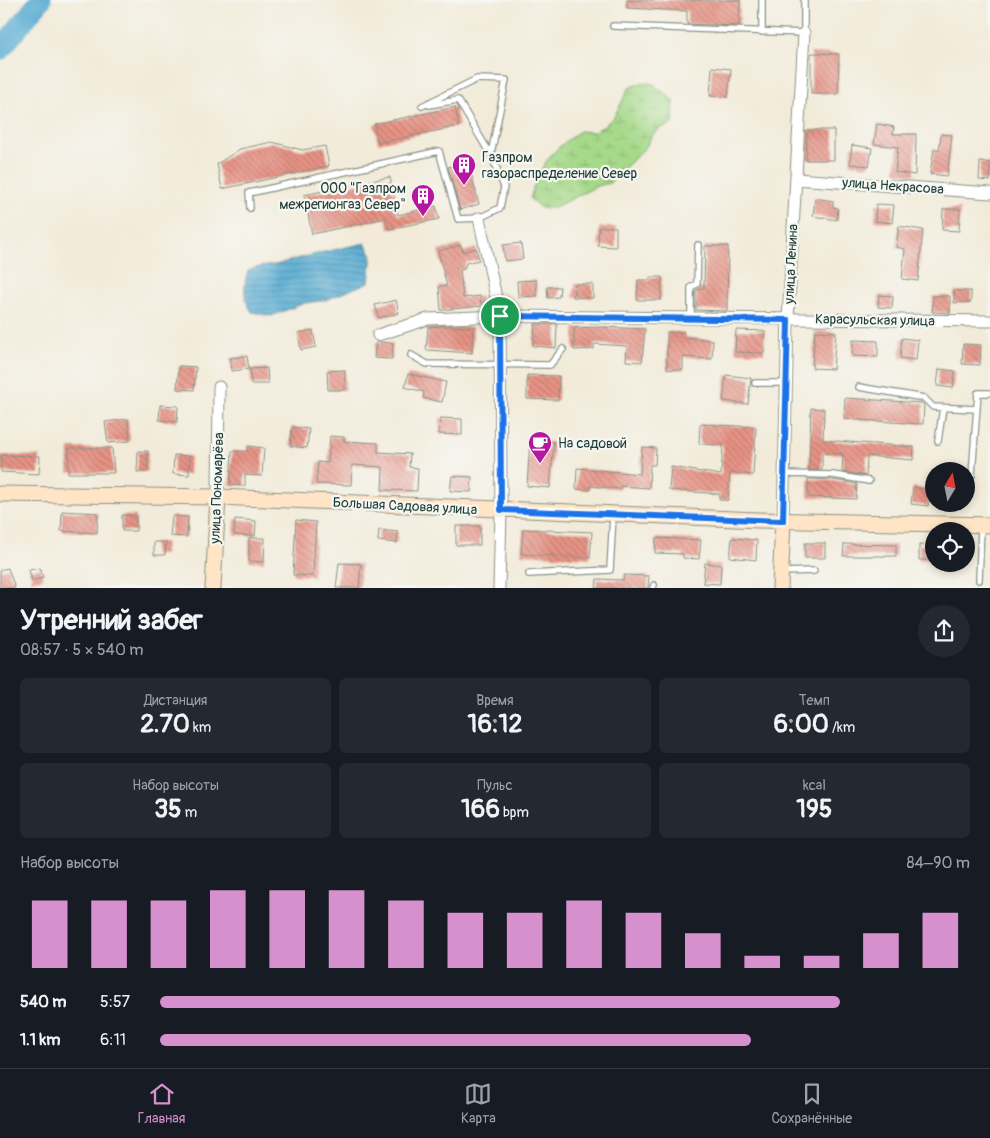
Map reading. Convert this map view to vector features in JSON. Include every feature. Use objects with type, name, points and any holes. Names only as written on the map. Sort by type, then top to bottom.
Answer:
[{"type":"main road","name":"Большая Садовая улица","points":[[0,494],[218,497],[613,515],[986,525]]},
{"type":"main road","name":"улица Пономарёва","points":[[213,588],[218,497]]},
{"type":"main road","name":"улица Ленина","points":[[780,588],[783,521]]},
{"type":"street","name":"улица Ленина","points":[[783,521],[788,320],[804,33]]},
{"type":"street","name":"улица Некрасова","points":[[796,179],[990,193]]},
{"type":"street","points":[[479,218],[500,316],[501,510],[499,588]]},
{"type":"street","name":"Карасульская улица","points":[[378,335],[428,319],[500,316],[990,322]]},
{"type":"street","name":"улица Пономарёва","points":[[218,497],[219,387]]},
{"type":"lane","points":[[762,0],[762,32]]},
{"type":"lane","name":"улица Ленина","points":[[804,0],[804,33]]},
{"type":"lane","points":[[613,26],[804,33]]},
{"type":"lane","points":[[250,208],[249,193],[439,151],[458,219],[479,218],[500,208],[504,187],[492,158],[458,100],[422,106],[477,79],[506,80],[491,154],[492,158]]},
{"type":"lane","points":[[691,317],[691,287],[697,284],[698,245]]},
{"type":"lane","points":[[411,355],[427,364],[550,365],[563,348]]},
{"type":"lane","points":[[754,383],[787,383]]},
{"type":"lane","points":[[859,386],[924,398],[933,407],[976,409]]},
{"type":"lane","points":[[973,462],[978,392],[990,393]]},
{"type":"lane","points":[[938,441],[943,408]]},
{"type":"lane","points":[[784,474],[833,475],[869,481]]},
{"type":"lane","points":[[529,574],[610,570],[613,515]]},
{"type":"lane","points":[[979,580],[986,525]]},
{"type":"lane","points":[[781,572],[814,571]]},
{"type":"green space","points":[[644,82],[653,84],[674,101],[673,124],[661,128],[651,136],[646,147],[610,183],[597,186],[553,208],[541,208],[530,199],[542,168],[554,152],[580,131],[593,132],[604,126],[614,117],[629,88]]},
{"type":"water","points":[[365,243],[372,255],[369,282],[326,300],[305,303],[271,316],[252,312],[249,307],[245,292],[248,271]]},
{"type":"building","points":[[627,0],[740,0],[739,26],[687,24],[687,11],[627,8]]},
{"type":"building","points":[[811,53],[839,54],[838,94],[811,94]]},
{"type":"building","points":[[712,67],[731,69],[728,97],[710,96]]},
{"type":"building","points":[[455,107],[459,126],[378,143],[374,124]]},
{"type":"building","points":[[877,124],[894,127],[893,134],[916,134],[915,175],[895,172],[898,147],[874,144]]},
{"type":"building","points":[[807,130],[834,130],[834,160],[806,160]]},
{"type":"building","points":[[941,134],[952,135],[947,176],[930,174],[934,149],[939,150]]},
{"type":"building","points":[[272,142],[302,150],[325,146],[329,166],[222,189],[217,164],[240,149]]},
{"type":"building","points":[[852,145],[872,148],[869,166],[850,164]]},
{"type":"building","name":"Газпром газораспределение Север","points":[[468,162],[479,204],[460,210],[448,167]]},
{"type":"building","points":[[980,162],[990,163],[990,181],[979,180]]},
{"type":"building","points":[[390,177],[398,215],[436,206],[439,219],[389,229],[386,218],[312,234],[304,195]]},
{"type":"building","points":[[815,198],[833,201],[833,207],[838,208],[837,220],[813,216]]},
{"type":"building","points":[[876,204],[894,205],[892,223],[875,221]]},
{"type":"building","points":[[943,209],[960,209],[959,231],[942,230]]},
{"type":"building","points":[[899,226],[923,230],[918,281],[902,279],[905,249],[896,247]]},
{"type":"building","points":[[599,227],[616,227],[616,247],[598,246]]},
{"type":"building","points":[[521,243],[523,259],[505,261],[503,245]]},
{"type":"building","points":[[461,245],[463,252],[476,248],[479,260],[466,263],[464,269],[460,270],[463,298],[480,296],[481,306],[441,310],[439,286],[447,286],[438,251]]},
{"type":"building","points":[[705,246],[728,246],[727,311],[696,310],[696,290],[704,288]]},
{"type":"building","points":[[650,277],[662,277],[661,300],[637,300],[638,280],[650,280]]},
{"type":"building","points":[[536,280],[537,296],[518,297],[517,281]]},
{"type":"building","points":[[575,284],[593,284],[593,298],[573,297]]},
{"type":"building","points":[[547,287],[560,287],[559,297],[548,298]]},
{"type":"building","points":[[954,291],[971,291],[971,302],[954,303]]},
{"type":"building","points":[[879,295],[893,296],[892,308],[878,307]]},
{"type":"building","points":[[933,296],[950,296],[950,313],[932,312]]},
{"type":"building","points":[[396,300],[399,313],[379,318],[375,305]]},
{"type":"building","points":[[535,324],[557,324],[556,348],[533,346]]},
{"type":"building","points":[[428,327],[473,327],[472,353],[426,350]]},
{"type":"building","points":[[574,328],[645,329],[642,362],[626,361],[627,346],[594,344],[594,349],[574,350]]},
{"type":"building","points":[[313,330],[316,347],[301,350],[298,333]]},
{"type":"building","points":[[736,330],[765,331],[764,353],[735,352]]},
{"type":"building","points":[[815,331],[836,332],[833,369],[812,368]]},
{"type":"building","points":[[667,332],[684,332],[684,337],[713,340],[712,359],[683,357],[683,370],[667,369]]},
{"type":"building","points":[[902,338],[918,340],[916,360],[900,358]]},
{"type":"building","points":[[853,340],[878,341],[878,357],[852,356]]},
{"type":"building","points":[[376,342],[393,343],[392,359],[374,358]]},
{"type":"building","points":[[963,344],[981,345],[980,365],[962,364]]},
{"type":"building","points":[[247,356],[249,369],[232,371],[230,358]]},
{"type":"building","points":[[179,366],[196,367],[194,390],[177,389]]},
{"type":"building","points":[[267,368],[268,384],[251,384],[250,369]]},
{"type":"building","points":[[939,369],[955,371],[953,388],[937,386]]},
{"type":"building","points":[[345,370],[345,390],[328,390],[327,371]]},
{"type":"building","points":[[408,374],[446,382],[442,402],[423,398],[424,392],[405,387]]},
{"type":"building","points":[[527,375],[559,376],[558,400],[527,399]]},
{"type":"building","points":[[726,375],[751,378],[748,404],[723,401]]},
{"type":"building","points":[[845,398],[922,403],[924,405],[923,424],[844,419]]},
{"type":"building","points":[[160,405],[178,406],[177,422],[159,420]]},
{"type":"building","points":[[811,408],[824,409],[823,440],[914,447],[913,460],[867,456],[866,476],[842,472],[843,454],[822,453],[822,470],[809,470]]},
{"type":"building","points":[[440,418],[462,419],[462,435],[439,434]]},
{"type":"building","points":[[128,419],[130,441],[108,443],[105,422]]},
{"type":"building","points":[[700,424],[756,427],[753,475],[730,473],[728,500],[719,500],[720,494],[669,490],[671,467],[721,475],[723,445],[699,444]]},
{"type":"building","points":[[292,427],[309,429],[307,448],[290,446]]},
{"type":"building","points":[[330,436],[344,437],[344,441],[378,443],[378,452],[410,454],[409,467],[418,468],[417,491],[382,490],[383,467],[352,465],[351,485],[316,484],[318,462],[328,463]]},
{"type":"building","name":"На садовой","points":[[530,440],[554,442],[550,488],[527,486]]},
{"type":"building","points":[[248,446],[264,448],[262,476],[245,475],[245,486],[230,485],[232,451],[247,451]]},
{"type":"building","points":[[642,447],[656,448],[655,465],[650,465],[649,488],[620,486],[620,489],[590,486],[590,490],[576,489],[577,468],[640,474]]},
{"type":"building","points":[[69,448],[112,448],[114,473],[68,473]]},
{"type":"building","points":[[138,451],[148,451],[147,472],[137,472]]},
{"type":"building","points":[[1,455],[40,456],[39,474],[1,472]]},
{"type":"building","points":[[174,455],[190,456],[189,475],[173,474]]},
{"type":"building","points":[[452,476],[472,477],[471,492],[450,491]]},
{"type":"building","points":[[808,479],[833,480],[857,484],[856,499],[808,497]]},
{"type":"building","points":[[913,487],[925,489],[925,506],[911,504]]},
{"type":"building","points":[[62,511],[98,513],[97,533],[61,531]]},
{"type":"building","points":[[122,515],[136,516],[136,531],[122,531]]},
{"type":"building","points":[[172,516],[188,517],[187,537],[170,536]]},
{"type":"building","points":[[235,519],[256,521],[255,536],[234,535]]},
{"type":"building","points":[[296,520],[316,522],[313,576],[293,575]]},
{"type":"building","points":[[456,526],[480,526],[480,545],[456,545]]},
{"type":"building","points":[[523,529],[592,532],[590,558],[521,554]]},
{"type":"building","points":[[379,530],[398,532],[397,543],[378,541]]},
{"type":"building","points":[[249,538],[265,538],[264,562],[249,561]]},
{"type":"building","points":[[656,538],[701,540],[699,559],[683,558],[683,554],[655,553]]},
{"type":"building","points":[[732,538],[757,540],[756,560],[730,557]]},
{"type":"building","points":[[154,542],[166,542],[165,555],[154,555]]},
{"type":"building","points":[[805,543],[825,543],[825,558],[805,558]]},
{"type":"building","points":[[844,544],[896,545],[896,556],[843,556]]},
{"type":"building","points":[[919,545],[925,545],[925,560],[919,560]]},
{"type":"building","points":[[339,563],[361,564],[359,588],[336,588]]},
{"type":"building","points":[[705,563],[721,565],[720,584],[703,583]]},
{"type":"building","points":[[8,568],[15,588],[0,588],[0,570]]},
{"type":"building","points":[[40,568],[43,578],[32,581],[29,570]]},
{"type":"building","points":[[624,575],[649,576],[648,588],[596,588],[597,579],[623,580]]},
{"type":"waterway","points":[[0,50],[41,0]]},
{"type":"place","name":"Газпром газораспределение Север","points":[[464,186]]},
{"type":"place","name":"ООО \"Газпром межрегионгаз Север\"","points":[[423,217]]},
{"type":"place","name":"На садовой","points":[[540,464]]},
{"type":"route","points":[[500,316],[691,317],[788,320],[783,521],[501,510],[500,316]]}]
